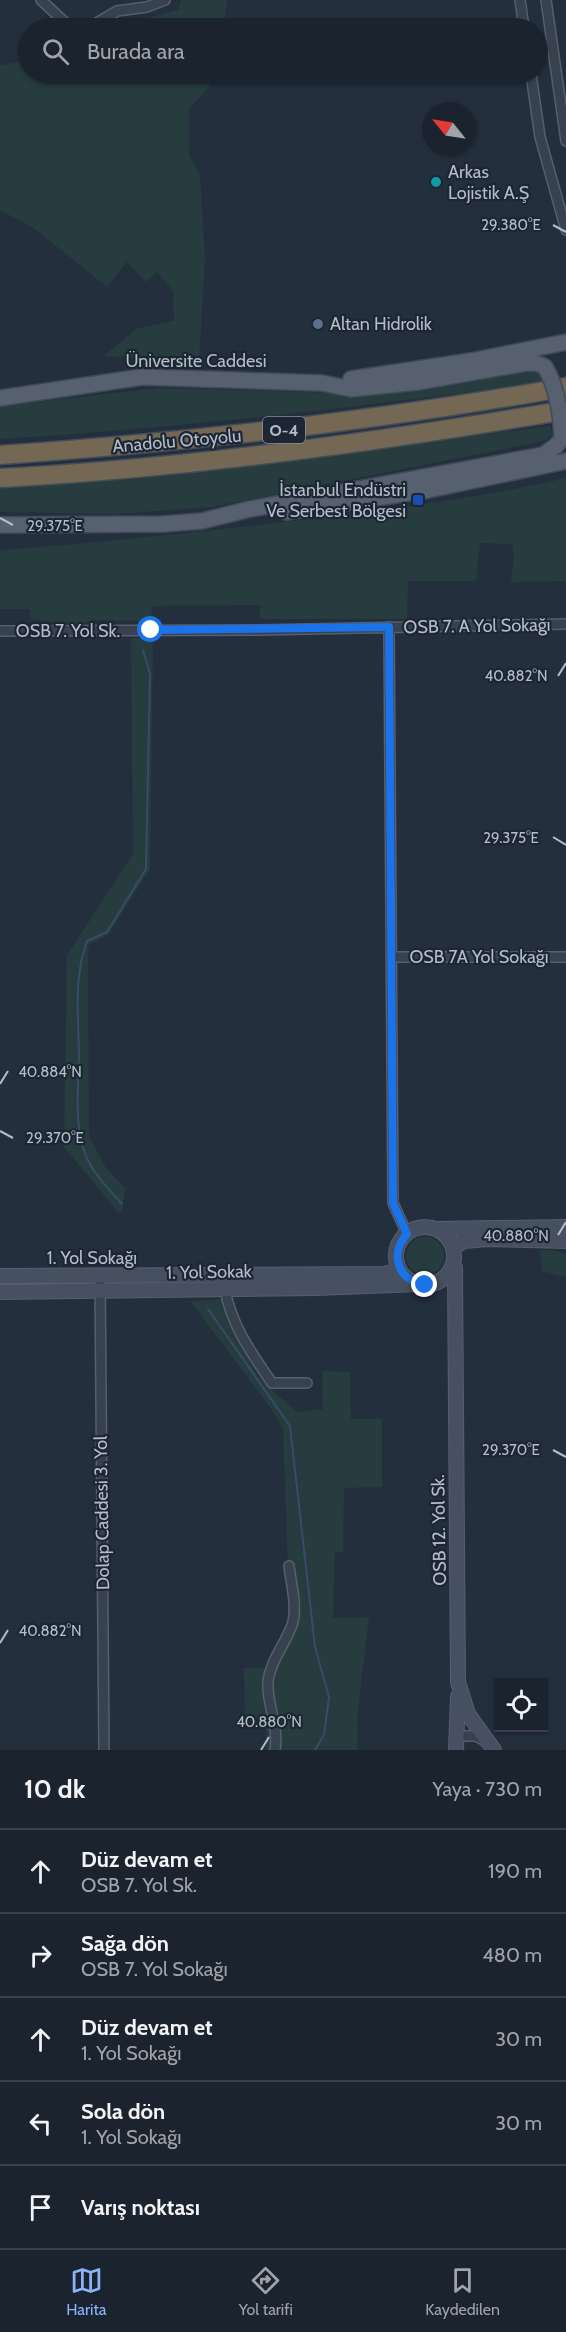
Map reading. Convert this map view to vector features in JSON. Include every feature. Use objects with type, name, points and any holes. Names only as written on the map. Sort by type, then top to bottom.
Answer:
[{"type":"highway","name":"Anadolu Otoyolu","points":[[0,455],[165,443],[260,433],[426,411],[566,387]]},
{"type":"highway","name":"Anadolu Otoyolu","points":[[0,477],[246,457],[566,410]]},
{"type":"main road","points":[[322,383],[471,361],[566,342]]},
{"type":"main road","points":[[202,521],[250,509],[543,455],[556,446],[562,438],[551,377],[545,367],[536,363],[418,382],[351,388],[322,383]]},
{"type":"main road","name":"Üniversite Caddesi","points":[[0,399],[142,377],[322,383]]},
{"type":"main road","points":[[0,525],[163,524],[309,510],[406,494],[566,461]]},
{"type":"street","points":[[41,0],[60,18]]},
{"type":"street","points":[[106,18],[117,12],[147,8],[165,0]]},
{"type":"street","points":[[520,0],[523,18]]},
{"type":"street","points":[[546,0],[566,141]]},
{"type":"street","points":[[532,84],[540,137],[566,230]]},
{"type":"street","name":"OSB 7. A Yol Sokağı","points":[[389,627],[566,624]]},
{"type":"street","points":[[389,627],[393,1203],[407,1234]]},
{"type":"street","name":"OSB 7. Yol Sk.","points":[[0,631],[389,627]]},
{"type":"street","name":"OSB 7A Yol Sokağı","points":[[391,957],[566,957]]},
{"type":"street","points":[[435,1229],[443,1233],[453,1248],[452,1266],[440,1281],[425,1285],[418,1284],[404,1276],[397,1260],[397,1250],[401,1241],[415,1229],[425,1227],[435,1229],[566,1227]]},
{"type":"street","points":[[453,1248],[464,1241],[488,1239],[566,1241]]},
{"type":"street","name":"OSB 12. Yol Sk.","points":[[452,1266],[455,1268],[458,1682],[464,1707],[490,1746]]},
{"type":"street","name":"1. Yol Sokağı","points":[[0,1276],[385,1274],[399,1269]]},
{"type":"street","name":"Dolap Caddesi 3. Yol","points":[[100,1277],[104,1750]]},
{"type":"street","points":[[440,1281],[455,1300]]},
{"type":"street","name":"1. Yol Sokak","points":[[0,1292],[100,1292],[418,1284]]},
{"type":"street","points":[[225,1289],[226,1299],[242,1339],[272,1383],[307,1383]]},
{"type":"street","points":[[275,1750],[275,1725],[268,1694],[268,1683],[273,1662],[293,1619],[289,1566]]},
{"type":"street","points":[[458,1682],[456,1743],[476,1736],[490,1746]]},
{"type":"green space","points":[[181,0],[227,0],[224,18],[146,18],[178,10]]},
{"type":"green space","points":[[18,62],[18,84],[212,84],[189,109],[189,156],[200,174],[205,258],[199,361],[103,356],[138,328],[174,321],[173,291],[157,272],[146,282],[127,262],[107,287],[35,229],[0,210],[0,65]]},
{"type":"green space","points":[[531,369],[541,376],[544,383],[204,423],[0,439],[0,406],[160,388],[339,393]]},
{"type":"green space","points":[[550,426],[552,434],[545,441],[211,507],[116,514],[0,512],[0,487],[136,479]]},
{"type":"green space","points":[[566,478],[566,581],[511,582],[514,556],[512,544],[480,543],[476,581],[408,581],[407,619],[260,619],[260,605],[152,606],[151,621],[92,620],[80,625],[31,619],[29,609],[0,609],[0,550],[168,535],[380,510],[492,493]]},
{"type":"green space","points":[[131,638],[153,638],[150,869],[108,935],[89,945],[88,955],[89,1136],[106,1168],[125,1188],[122,1212],[118,1212],[64,1147],[67,955],[133,854]]},
{"type":"green space","points":[[425,1237],[439,1242],[444,1256],[439,1270],[425,1275],[411,1270],[406,1256],[411,1242]]},
{"type":"green space","points":[[540,1250],[552,1250],[566,1254],[566,1277],[542,1271]]},
{"type":"green space","points":[[221,1299],[237,1341],[260,1379],[297,1412],[323,1409],[322,1371],[350,1372],[351,1419],[382,1419],[382,1487],[344,1488],[343,1552],[335,1552],[333,1618],[369,1617],[357,1718],[358,1750],[266,1750],[266,1718],[245,1718],[244,1668],[269,1668],[290,1624],[283,1428],[190,1301]]},
{"type":"waterway","points":[[122,1204],[93,1169],[86,1156],[79,1131],[78,982],[87,941],[107,932],[146,869],[150,674],[143,650]]},
{"type":"waterway","points":[[208,1309],[290,1426],[315,1647],[329,1697],[324,1735],[315,1750]]},
{"type":"place","name":"Arkas Lojistik A.Ş","points":[[436,182]]},
{"type":"place","name":"Altan Hidrolik","points":[[318,324]]},
{"type":"place","name":"İstanbul Endüstri Ve Serbest Bölgesi","points":[[418,500]]},
{"type":"route","points":[[151,630],[389,627],[393,1203],[407,1234],[397,1250],[399,1269],[410,1281],[425,1285]]}]
